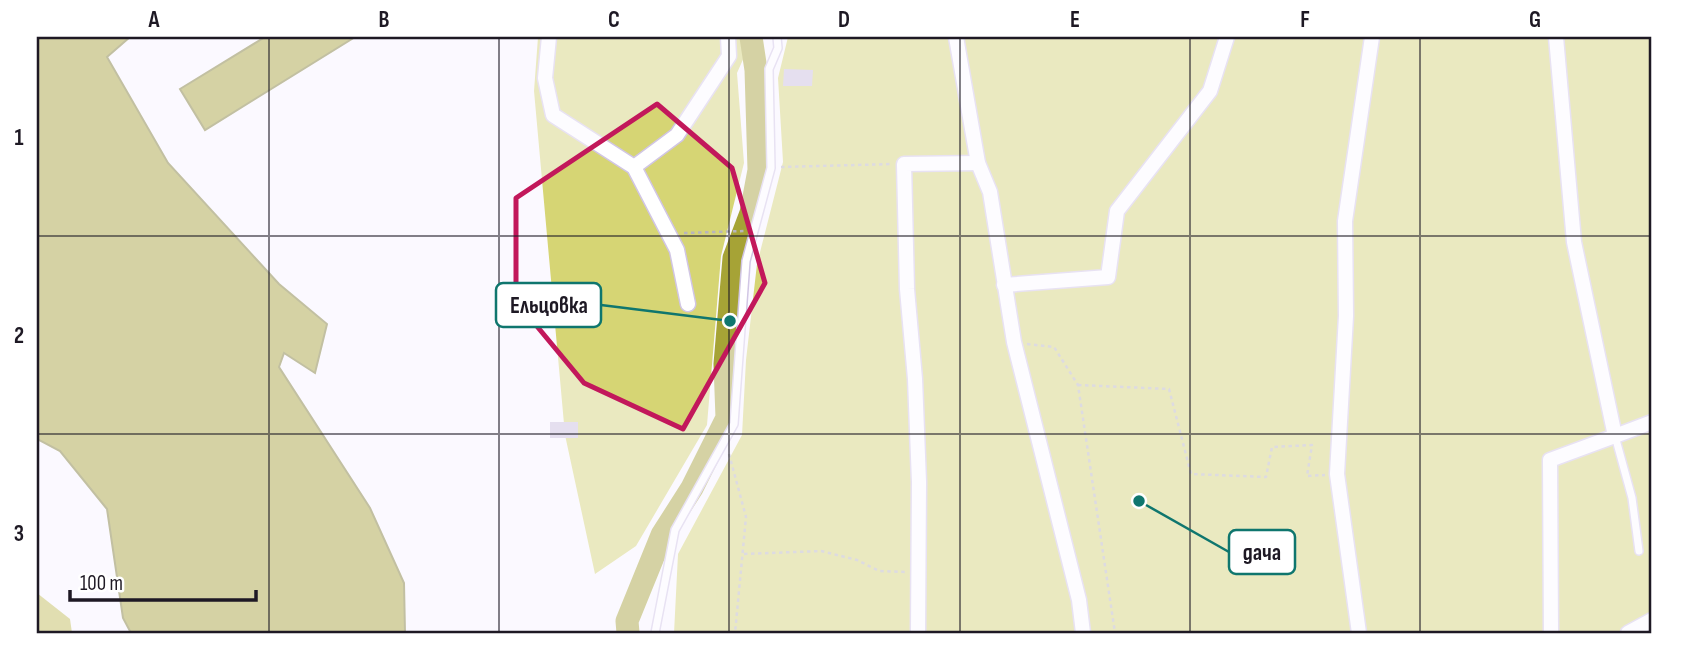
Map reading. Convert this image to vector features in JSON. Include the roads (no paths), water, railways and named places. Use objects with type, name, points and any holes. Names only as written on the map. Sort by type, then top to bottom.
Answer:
[{"type":"street","points":[[549,37],[545,78],[553,115],[634,167],[677,250],[688,304]]},
{"type":"street","points":[[634,167],[677,135],[730,56],[728,37]]},
{"type":"street","points":[[956,37],[978,163],[990,192],[1014,342],[1079,600],[1083,633]]},
{"type":"street","points":[[1004,285],[1108,277],[1117,211],[1210,90],[1227,37]]},
{"type":"street","points":[[1359,633],[1337,474],[1346,316],[1345,221],[1372,37]]},
{"type":"street","points":[[1556,37],[1574,242],[1615,436]]},
{"type":"street","points":[[918,633],[916,392],[907,289],[904,164],[978,163]]},
{"type":"street","points":[[1551,633],[1550,460],[1652,422]]},
{"type":"street","points":[[1628,633],[1652,620]]},
{"type":"lane","points":[[654,633],[675,530],[734,424],[746,261],[771,168],[769,69],[778,48],[777,37]]},
{"type":"lane","points":[[1615,436],[1632,498],[1639,551]]},
{"type":"waterway","points":[[628,633],[627,621],[662,535],[692,488],[727,418],[725,364],[734,258],[751,213],[759,170],[756,70],[751,37]]},
{"type":"place","name":"Ельцовка","points":[[730,321]]},
{"type":"place","name":"дача","points":[[1139,501]]}]
